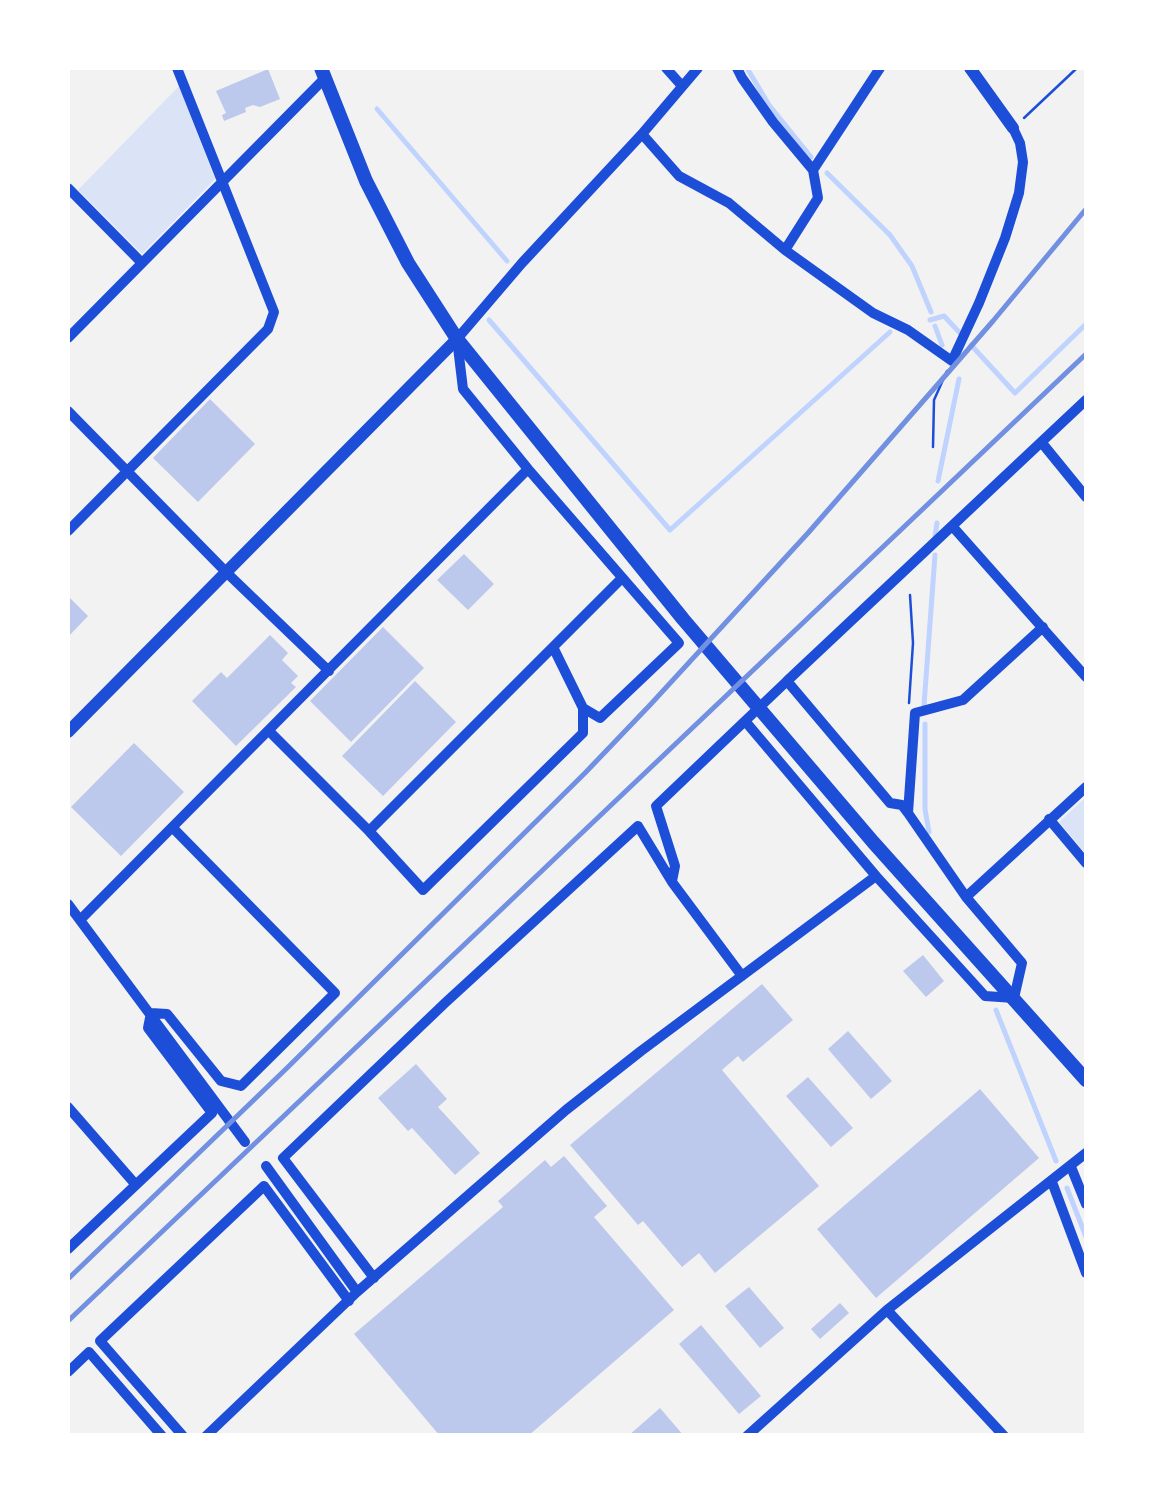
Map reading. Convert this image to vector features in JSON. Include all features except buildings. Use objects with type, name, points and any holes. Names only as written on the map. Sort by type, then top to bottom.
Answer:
[{"type":"main road","points":[[322,73],[366,181],[408,264],[457,338],[607,527],[874,842],[1086,1080]]},
{"type":"street","points":[[68,531],[268,329],[274,312],[177,68]]},
{"type":"street","points":[[666,68],[682,86]]},
{"type":"street","points":[[68,732],[457,338],[698,68]]},
{"type":"street","points":[[738,68],[772,122],[813,170],[818,198],[784,250]]},
{"type":"street","points":[[813,170],[880,68]]},
{"type":"street","points":[[642,134],[679,176],[729,203],[784,250],[873,313],[908,330],[952,361],[1005,238],[1019,193],[1023,162],[1013,128],[970,68]]},
{"type":"street","points":[[68,338],[322,73]]},
{"type":"street","points":[[68,188],[141,262]]},
{"type":"street","points":[[457,338],[464,389],[528,470],[679,643],[600,718],[582,708]]},
{"type":"street","points":[[672,882],[676,866],[656,806],[1086,400]]},
{"type":"street","points":[[68,412],[329,670]]},
{"type":"street","points":[[1042,444],[1086,497]]},
{"type":"street","points":[[80,920],[528,470]]},
{"type":"street","points":[[953,527],[1086,676]]},
{"type":"street","points":[[369,832],[622,578]]},
{"type":"street","points":[[908,812],[916,713],[963,700],[1043,627]]},
{"type":"street","points":[[269,732],[423,890],[583,732],[582,708],[553,647]]},
{"type":"street","points":[[746,721],[876,876],[985,996],[1014,998],[1022,963],[966,897],[908,812],[902,805],[890,803],[787,681]]},
{"type":"street","points":[[966,897],[1086,787]]},
{"type":"street","points":[[1049,819],[1086,862]]},
{"type":"street","points":[[374,1278],[283,1158],[638,826],[672,882],[742,976]]},
{"type":"street","points":[[151,1013],[167,1014],[220,1081],[241,1086],[335,993],[174,828]]},
{"type":"street","points":[[206,1436],[353,1297],[566,1110],[876,876]]},
{"type":"street","points":[[68,904],[246,1142]]},
{"type":"street","points":[[68,1249],[212,1114],[148,1028],[151,1013]]},
{"type":"street","points":[[68,1107],[136,1185]]},
{"type":"street","points":[[747,1436],[761,1431],[887,1310],[1086,1154]]},
{"type":"street","points":[[266,1166],[353,1297]]},
{"type":"street","points":[[1071,1166],[1086,1204]]},
{"type":"street","points":[[1052,1182],[1086,1274]]},
{"type":"street","points":[[68,1372],[264,1186],[353,1297]]},
{"type":"street","points":[[887,1310],[1004,1436]]},
{"type":"street","points":[[100,1341],[183,1436]]},
{"type":"street","points":[[89,1352],[162,1436]]},
{"type":"path","points":[[1013,128],[1077,68]]},
{"type":"path","points":[[933,447],[934,400],[952,361]]},
{"type":"path","points":[[910,595],[912,622]]},
{"type":"shaded area","points":[[179,86],[215,179],[142,254],[78,190]]},
{"type":"shaded area","points":[[1086,797],[1086,854],[1059,822]]},
{"type":"waterway","points":[[747,68],[769,105],[811,157]]},
{"type":"waterway","points":[[377,109],[507,261]]},
{"type":"waterway","points":[[827,173],[890,235],[912,266],[931,312]]},
{"type":"waterway","points":[[930,320],[944,316],[959,332]]},
{"type":"waterway","points":[[489,320],[670,530],[890,332]]},
{"type":"waterway","points":[[971,345],[1015,393],[1086,324]]},
{"type":"waterway","points":[[935,326],[942,345]]},
{"type":"waterway","points":[[938,481],[959,379]]},
{"type":"waterway","points":[[935,536],[937,523]]},
{"type":"waterway","points":[[924,705],[935,555]]},
{"type":"waterway","points":[[925,724],[925,809],[929,832]]},
{"type":"waterway","points":[[996,1010],[1056,1161]]},
{"type":"waterway","points":[[1067,1188],[1086,1237]]},
{"type":"railway","points":[[68,1279],[288,1067],[650,705],[808,533],[1086,209]]},
{"type":"railway","points":[[68,1321],[1086,354]]}]
